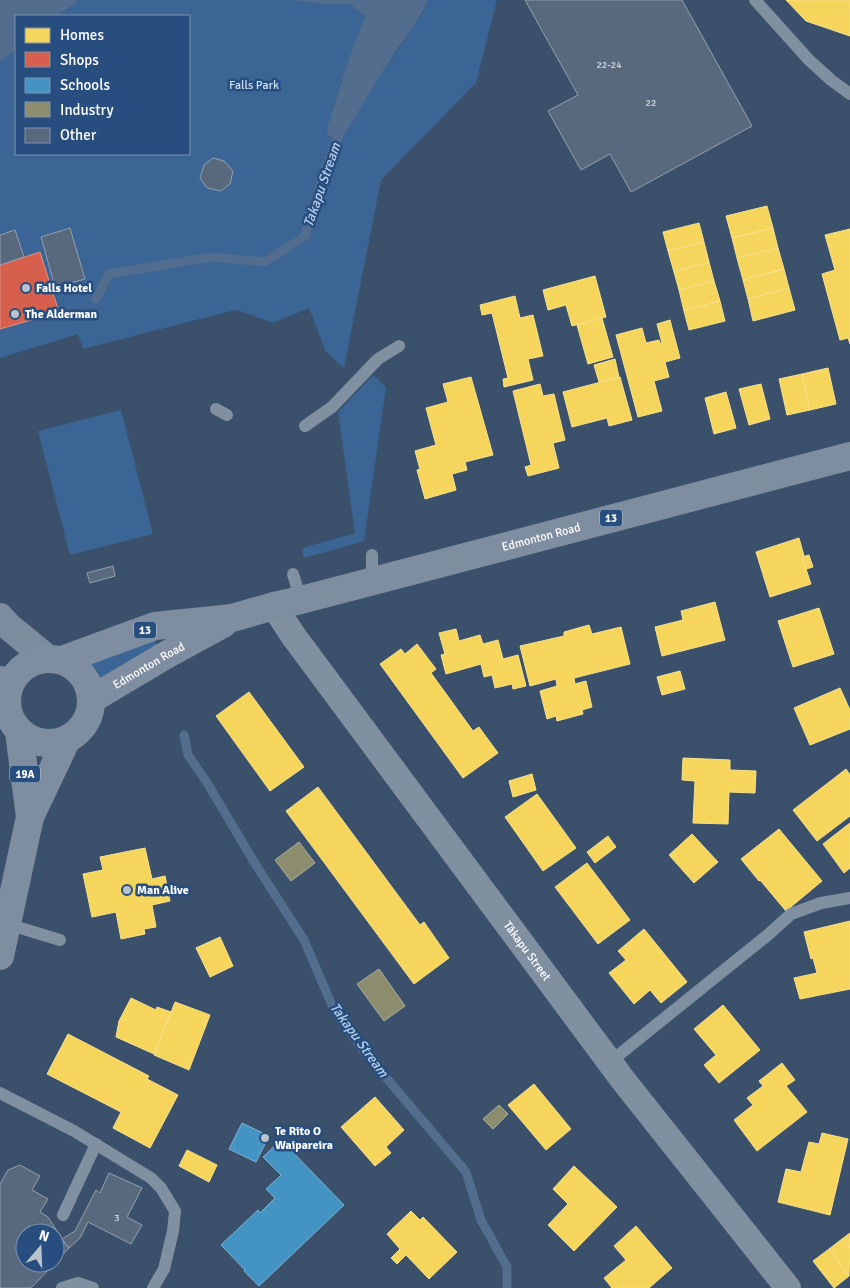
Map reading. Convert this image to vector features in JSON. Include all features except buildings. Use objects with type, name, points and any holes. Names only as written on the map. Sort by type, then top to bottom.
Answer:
[{"type":"main road","name":"Edmonton Road","points":[[55,659],[155,626],[232,618],[301,600],[372,568],[850,456]]},
{"type":"main road","points":[[0,617],[8,626],[55,659],[71,664],[82,674],[89,685],[92,699],[90,714],[78,732],[66,741],[45,744],[31,740],[19,732],[10,720],[6,706],[4,686],[28,664],[55,659]]},
{"type":"main road","name":"Edmonton Road","points":[[92,699],[232,618]]},
{"type":"main road","name":"19A","points":[[19,732],[30,817]]},
{"type":"main road","name":"19A","points":[[0,956],[30,817],[66,741]]},
{"type":"street","name":"Tākapu Street","points":[[274,606],[292,634],[610,1062],[788,1288]]},
{"type":"lane","points":[[755,0],[809,60],[850,94]]},
{"type":"lane","points":[[305,426],[332,407],[378,359],[399,346]]},
{"type":"lane","points":[[293,574],[301,600]]},
{"type":"lane","points":[[610,1062],[769,934],[791,914],[821,903],[850,898]]},
{"type":"lane","points":[[7,924],[60,940]]},
{"type":"lane","points":[[0,1094],[96,1144],[151,1178],[161,1188],[174,1211],[173,1232],[164,1269],[152,1288]]},
{"type":"lane","points":[[63,1215],[96,1144]]},
{"type":"lane","points":[[62,1288],[78,1283],[93,1288]]},
{"type":"green space","name":"Falls Park","points":[[79,0],[292,0],[325,4],[349,4],[365,16],[332,111],[387,64],[424,10],[428,0],[497,0],[476,83],[381,180],[344,368],[326,352],[309,308],[273,323],[237,310],[83,349],[78,334],[0,358],[0,62],[15,51],[15,155],[190,155],[190,15],[59,15]]},
{"type":"green space","points":[[373,375],[386,387],[364,541],[304,558],[302,548],[355,533],[338,412]]},
{"type":"green space","points":[[121,410],[153,534],[70,555],[38,431]]},
{"type":"green space","points":[[155,640],[157,645],[91,684],[87,670],[88,665]]},
{"type":"shaded area","points":[[0,0],[79,0],[59,15],[15,15],[15,51],[0,62]]},
{"type":"shaded area","points":[[292,0],[428,0],[346,132],[338,138],[328,136],[327,128],[348,61],[365,16],[349,4],[325,4]]},
{"type":"waterway","name":"Takapu Stream","points":[[96,299],[109,274],[212,257],[265,262],[305,236],[324,172],[342,127]]},
{"type":"waterway","name":"Takapu Stream","points":[[184,735],[188,755],[304,940],[334,1010],[362,1049],[466,1172],[481,1220],[507,1267],[507,1288]]},
{"type":"place","name":"Falls Hotel","points":[[26,288]]},
{"type":"place","name":"The Alderman","points":[[15,314]]},
{"type":"place","name":"Man Alive","points":[[127,890]]},
{"type":"place","name":"Te Rito O Waipareira","points":[[265,1138]]}]
